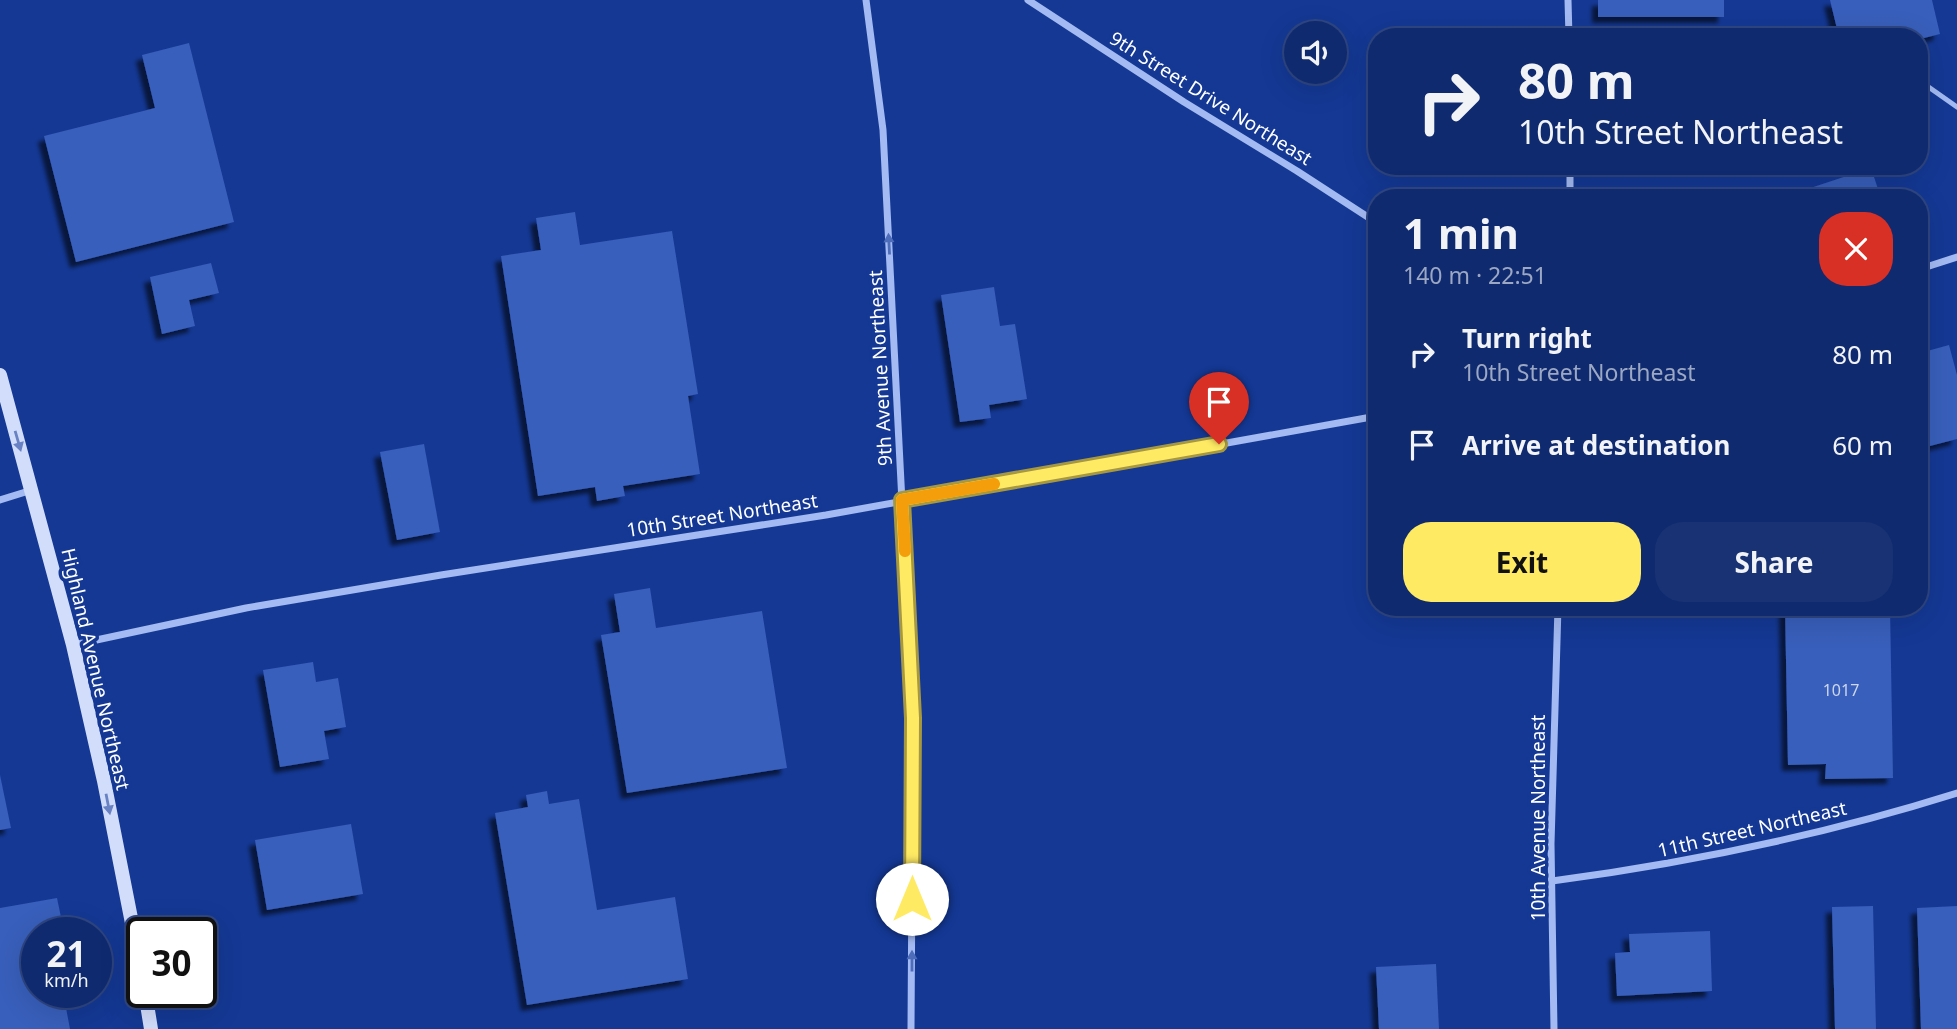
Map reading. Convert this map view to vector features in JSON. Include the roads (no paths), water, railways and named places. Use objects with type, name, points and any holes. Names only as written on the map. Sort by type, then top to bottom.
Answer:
[{"type":"main road","name":"Highland Avenue Northeast","points":[[0,375],[73,645],[131,917]]},
{"type":"main road","points":[[148,1008],[151,1029]]},
{"type":"street","name":"9th Avenue Northeast","points":[[866,0],[883,130],[913,718],[911,1029]]},
{"type":"street","name":"9th Street Drive Northeast","points":[[1028,0],[1368,217]]},
{"type":"street","points":[[1568,0],[1569,28]]},
{"type":"street","points":[[1928,266],[1957,257]]},
{"type":"street","name":"10th Street Northeast","points":[[73,645],[246,608],[826,515],[1368,418]]},
{"type":"street","points":[[0,500],[32,490]]},
{"type":"street","name":"10th Avenue Northeast","points":[[1554,1029],[1550,844],[1558,616]]},
{"type":"street","name":"11th Street Northeast","points":[[1552,881],[1647,868],[1889,814],[1957,793]]},
{"type":"lane","points":[[1928,87],[1957,107]]}]
